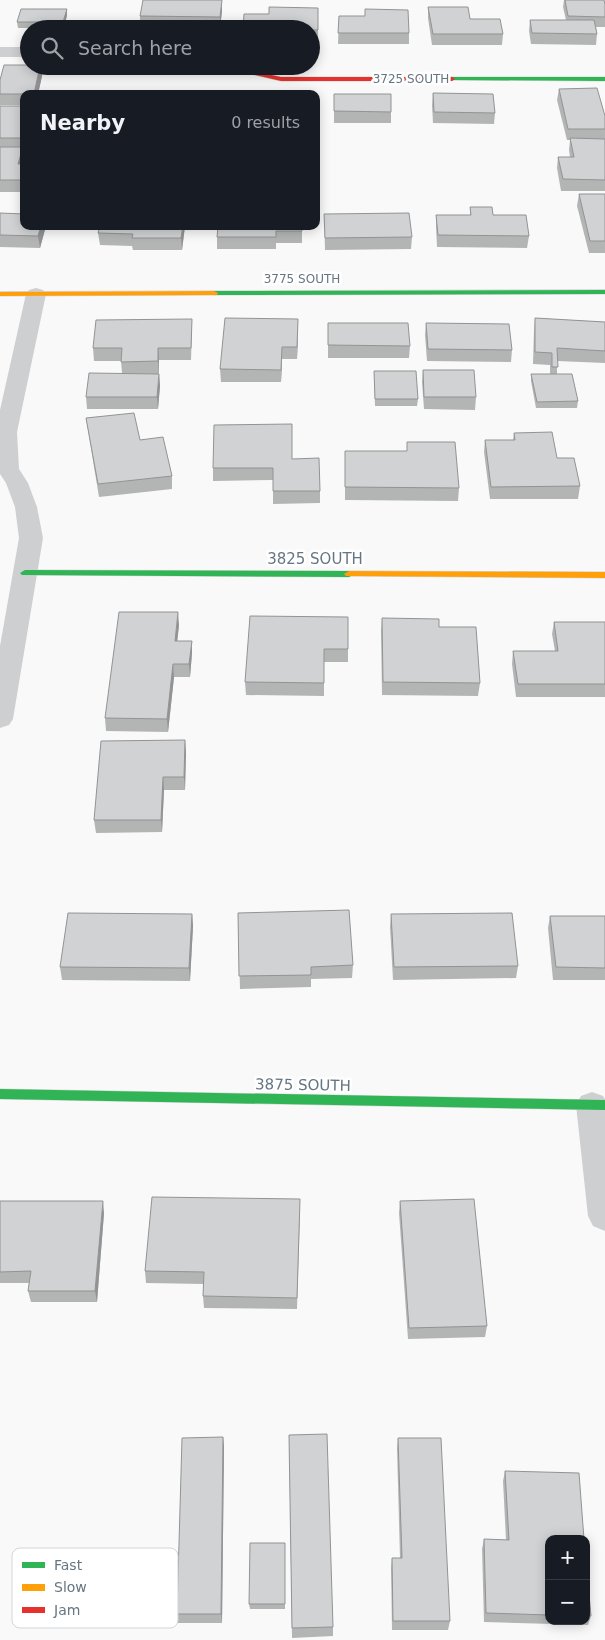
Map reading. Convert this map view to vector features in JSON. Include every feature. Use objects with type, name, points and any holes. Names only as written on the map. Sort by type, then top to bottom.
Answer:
[{"type":"street","points":[[0,52],[20,52]]},
{"type":"street","name":"3725 SOUTH","points":[[262,75],[281,79],[605,79]]},
{"type":"street","name":"3775 SOUTH","points":[[0,294],[605,292]]},
{"type":"street","points":[[0,719],[31,538],[26,507],[17,482],[8,469],[6,432],[36,294]]},
{"type":"street","name":"3825 SOUTH","points":[[25,573],[605,575]]},
{"type":"street","name":"3875 SOUTH","points":[[0,1094],[599,1105]]},
{"type":"street","points":[[599,1105],[605,1216]]},
{"type":"building","points":[[143,0],[222,0],[220,17],[140,16]]},
{"type":"building","points":[[565,0],[604,0],[605,17],[568,16]]},
{"type":"building","points":[[269,7],[318,8],[318,20],[244,20],[244,14],[269,14]]},
{"type":"building","points":[[428,7],[468,7],[470,19],[500,19],[503,34],[433,34]]},
{"type":"building","points":[[21,9],[67,9],[64,20],[20,20],[20,22],[17,22]]},
{"type":"building","points":[[365,9],[408,10],[409,33],[338,33],[339,16],[365,16]]},
{"type":"building","points":[[530,20],[594,20],[597,34],[532,33]]},
{"type":"building","points":[[4,65],[20,65],[20,75],[38,75],[35,90],[20,90],[20,94],[0,94],[0,80]]},
{"type":"building","points":[[597,88],[605,116],[605,129],[568,129],[559,89]]},
{"type":"building","points":[[433,93],[493,94],[495,113],[434,112]]},
{"type":"building","points":[[334,94],[391,94],[391,112],[334,111]]},
{"type":"building","points":[[0,106],[20,106],[20,138],[0,138]]},
{"type":"building","points":[[570,138],[605,139],[605,180],[563,179],[558,157],[574,157]]},
{"type":"building","points":[[0,147],[20,147],[18,164],[20,164],[20,180],[0,180]]},
{"type":"building","points":[[579,194],[605,194],[605,241],[590,241]]},
{"type":"building","points":[[470,207],[492,207],[493,215],[526,215],[529,236],[438,235],[436,215],[471,215]]},
{"type":"building","points":[[0,213],[20,214],[20,230],[40,230],[38,236],[0,235]]},
{"type":"building","points":[[409,213],[412,237],[325,238],[324,214]]},
{"type":"building","points":[[99,230],[182,230],[181,238],[132,238],[133,234],[98,233]]},
{"type":"building","points":[[218,230],[302,230],[276,231],[276,237],[217,237]]},
{"type":"building","points":[[225,318],[298,319],[297,347],[282,347],[281,370],[220,369]]},
{"type":"building","points":[[535,318],[605,322],[605,351],[557,348],[558,367],[552,367],[552,353],[535,352]]},
{"type":"building","points":[[192,319],[191,348],[158,348],[158,361],[121,362],[122,348],[93,348],[96,320]]},
{"type":"building","points":[[328,323],[408,323],[410,346],[328,345]]},
{"type":"building","points":[[426,323],[509,324],[512,350],[428,349]]},
{"type":"building","points":[[423,370],[474,370],[476,397],[424,397]]},
{"type":"building","points":[[374,371],[416,371],[418,399],[375,399]]},
{"type":"building","points":[[89,373],[159,374],[157,397],[86,397]]},
{"type":"building","points":[[531,374],[572,374],[578,401],[537,402]]},
{"type":"building","points":[[134,413],[140,440],[163,437],[172,476],[98,484],[86,418]]},
{"type":"building","points":[[292,424],[292,459],[319,458],[320,491],[273,491],[273,468],[213,468],[214,425]]},
{"type":"building","points":[[552,432],[557,458],[574,458],[580,486],[491,487],[485,440],[515,440],[514,433]]},
{"type":"building","points":[[407,442],[455,442],[459,488],[345,487],[345,451],[407,451]]},
{"type":"building","points":[[119,612],[178,612],[175,641],[192,641],[189,664],[173,664],[167,719],[105,718]]},
{"type":"building","points":[[250,616],[348,617],[348,649],[324,649],[324,683],[245,682]]},
{"type":"building","points":[[382,618],[439,619],[439,627],[476,627],[480,683],[383,682]]},
{"type":"building","points":[[554,622],[605,622],[605,684],[518,684],[513,651],[558,651]]},
{"type":"building","points":[[185,740],[184,777],[163,777],[161,820],[94,820],[101,741]]},
{"type":"building","points":[[349,910],[353,965],[311,967],[311,975],[239,976],[238,913]]},
{"type":"building","points":[[68,913],[192,914],[189,968],[60,967]]},
{"type":"building","points":[[512,913],[518,966],[394,967],[391,914]]},
{"type":"building","points":[[550,916],[605,916],[605,968],[556,967]]},
{"type":"building","points":[[152,1197],[300,1199],[297,1298],[203,1296],[204,1272],[145,1271]]},
{"type":"building","points":[[474,1199],[487,1326],[409,1328],[400,1201]]},
{"type":"building","points":[[0,1201],[103,1201],[95,1291],[28,1291],[31,1271],[0,1272]]},
{"type":"building","points":[[327,1434],[333,1627],[292,1628],[289,1435]]},
{"type":"building","points":[[223,1437],[221,1614],[178,1614],[182,1438]]},
{"type":"building","points":[[398,1438],[441,1438],[450,1621],[393,1621],[392,1558],[402,1558]]},
{"type":"building","points":[[505,1471],[579,1473],[584,1535],[545,1535],[545,1615],[486,1613],[484,1539],[509,1540]]},
{"type":"building","points":[[250,1543],[285,1543],[285,1604],[249,1604]]},
{"type":"traffic: fast","points":[[452,79],[605,79]]},
{"type":"traffic: fast","points":[[214,293],[605,292]]},
{"type":"traffic: fast","points":[[25,573],[349,574]]},
{"type":"traffic: fast","points":[[0,1094],[605,1105]]},
{"type":"traffic: slow","points":[[0,294],[214,293]]},
{"type":"traffic: slow","points":[[349,574],[605,575]]},
{"type":"traffic: jam","points":[[262,75],[281,79],[452,79]]}]
